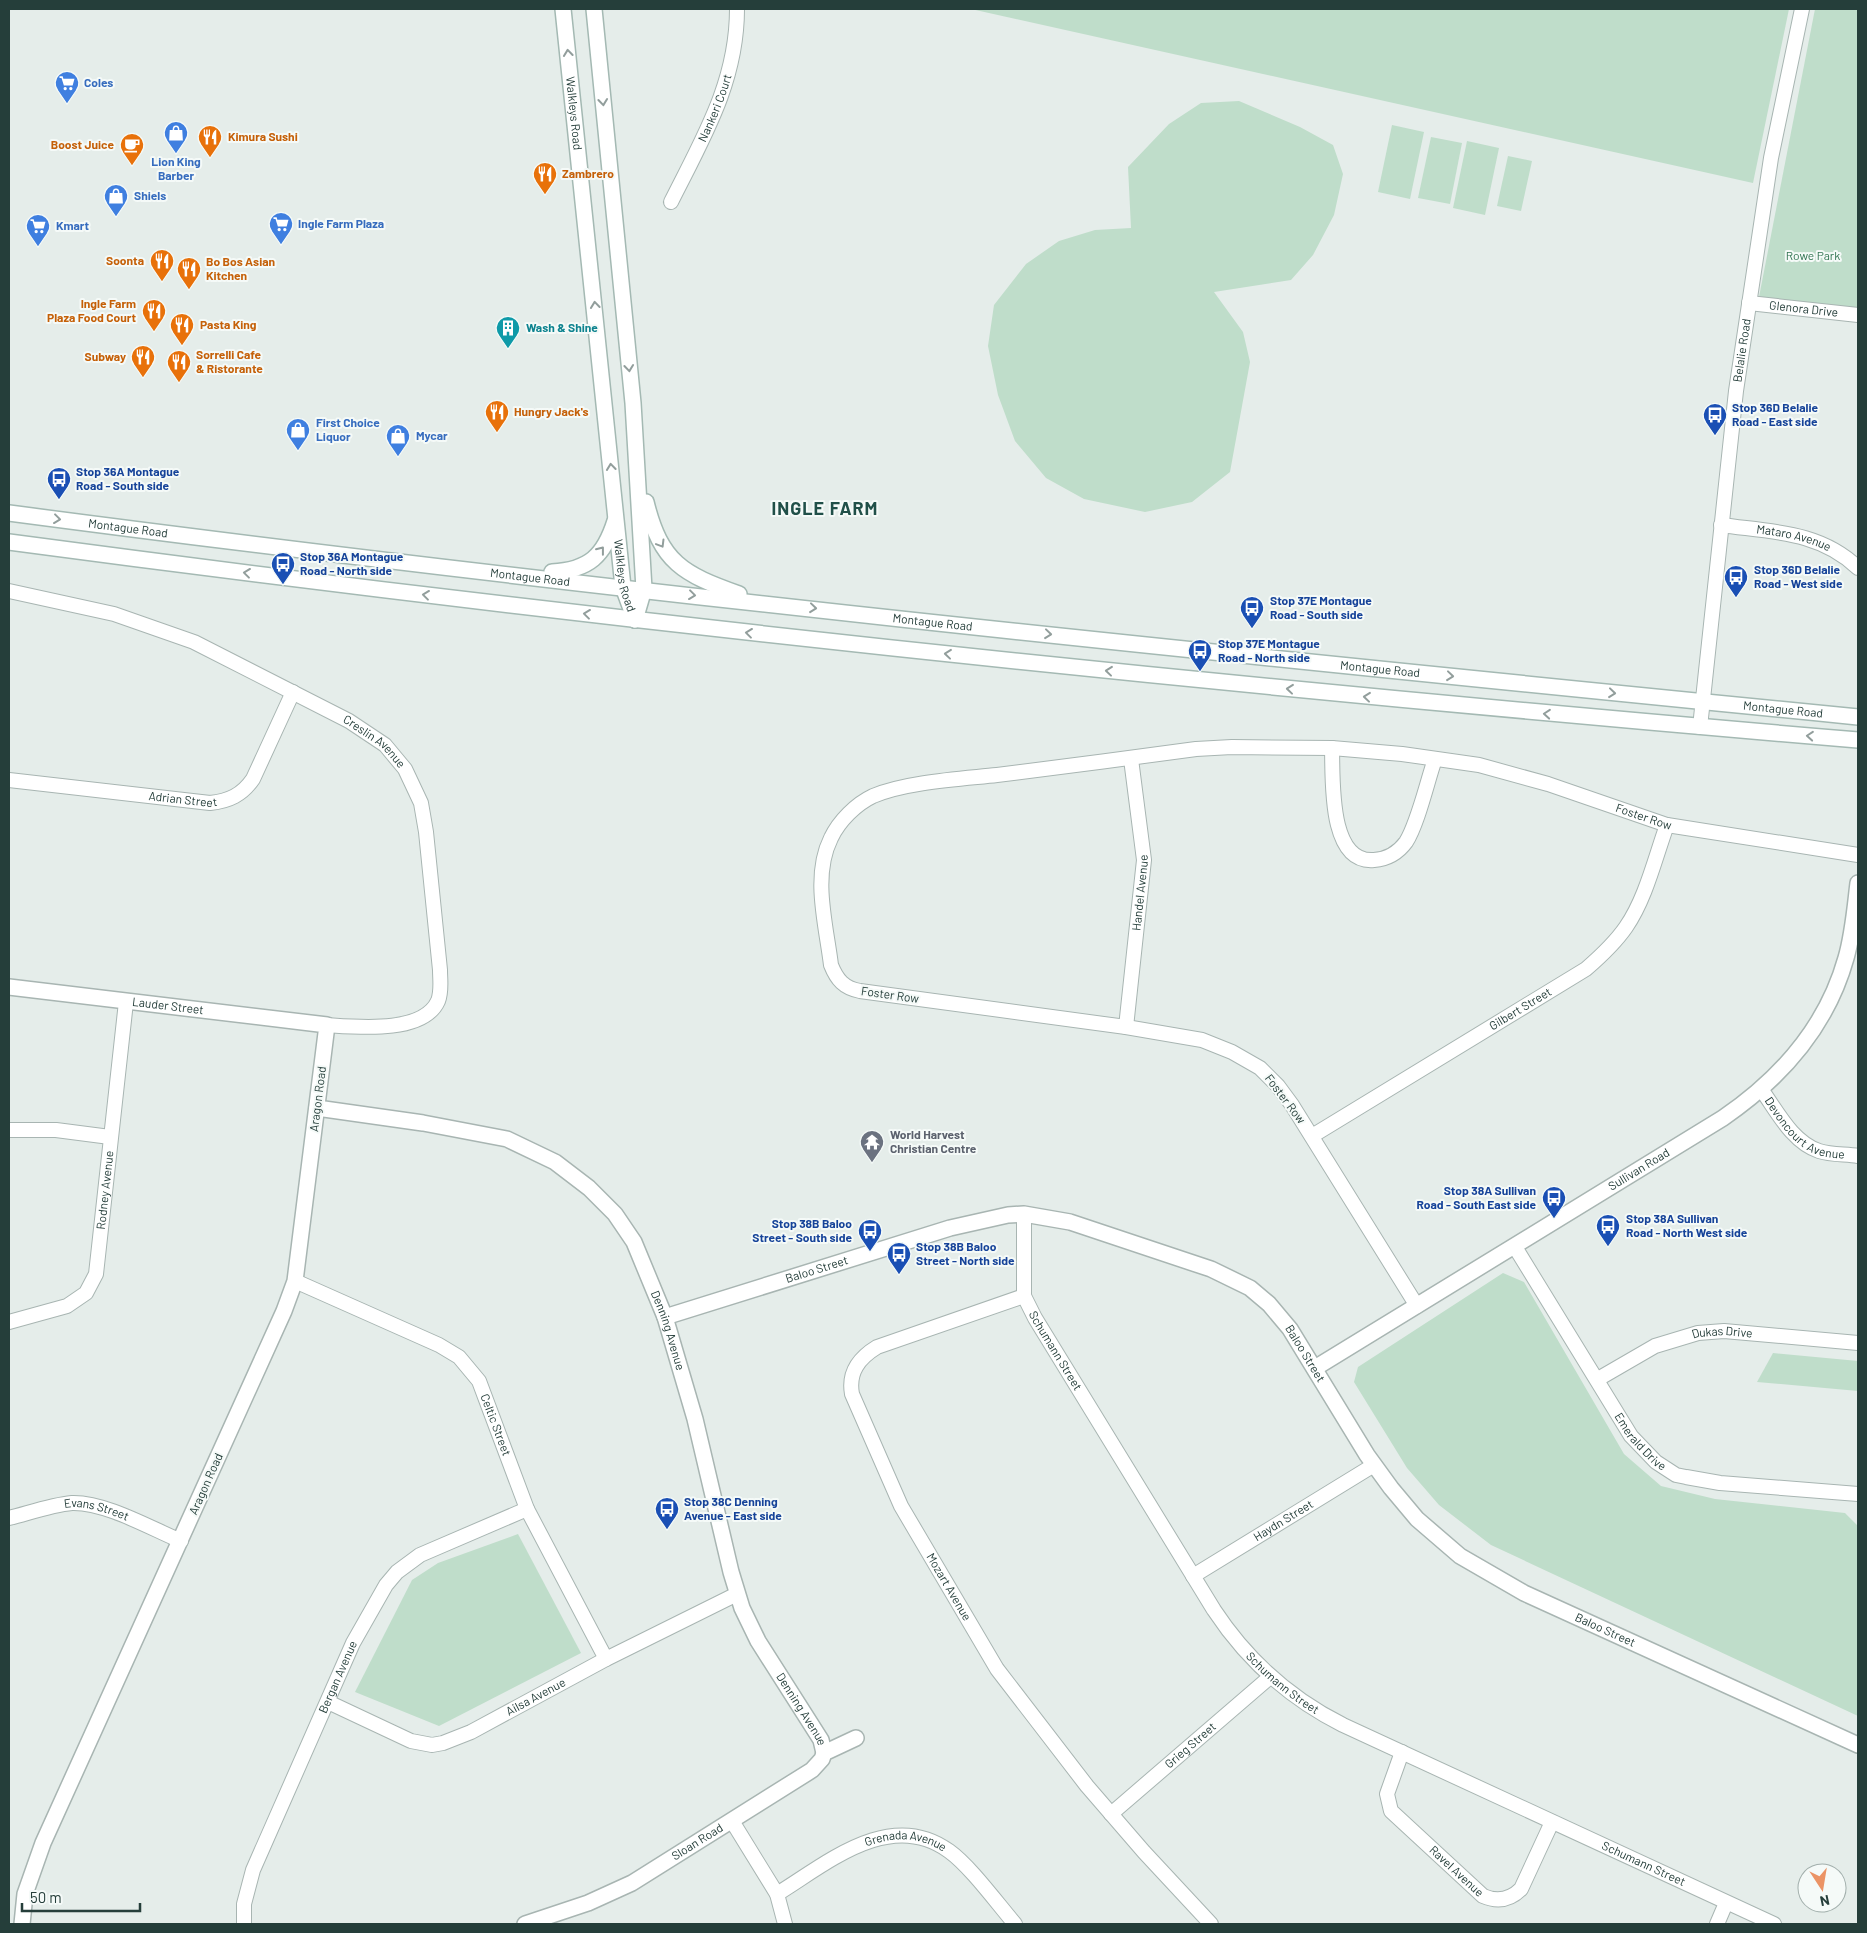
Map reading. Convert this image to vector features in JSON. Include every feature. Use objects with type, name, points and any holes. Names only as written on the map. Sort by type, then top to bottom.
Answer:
[{"type":"main road","name":"Walkleys Road","points":[[563,9],[624,587],[636,620]]},
{"type":"main road","name":"Walkleys Road","points":[[594,9],[633,403],[644,589],[636,620]]},
{"type":"main road","points":[[636,464],[653,529],[673,560],[690,575],[708,584],[765,603]]},
{"type":"main road","name":"Montague Road","points":[[9,513],[508,574],[765,603],[1436,675],[1858,717]]},
{"type":"main road","points":[[508,574],[559,572],[582,567],[591,562],[604,548],[616,515]]},
{"type":"main road","name":"Montague Road","points":[[9,542],[389,591],[832,643],[1485,709],[1858,740]]},
{"type":"main road","name":"Sullivan Road","points":[[1315,1368],[1723,1118],[1779,1073],[1800,1048],[1827,1006],[1846,957],[1858,883]]},
{"type":"main road","name":"Lauder Street","points":[[9,987],[327,1025]]},
{"type":"main road","name":"Aragon Road","points":[[17,1917],[29,1878],[43,1843],[181,1541],[284,1311],[295,1281],[327,1025]]},
{"type":"main road","name":"Denning Avenue","points":[[317,1108],[498,1136],[555,1162],[602,1200],[621,1222],[646,1266],[665,1317],[702,1448],[737,1594],[758,1641],[821,1740],[824,1753]]},
{"type":"main road","name":"Baloo Street","points":[[665,1317],[950,1228],[1001,1216],[1024,1214],[1051,1218],[1095,1229],[1230,1277],[1250,1288],[1270,1304],[1290,1329],[1374,1465],[1405,1506],[1430,1532],[1460,1556],[1498,1579],[1858,1745]]},
{"type":"main road","name":"Sloan Road","points":[[525,1924],[588,1904],[625,1887],[812,1770],[824,1753],[856,1738]]},
{"type":"street","name":"Nankeri Court","points":[[671,202],[723,94],[736,45],[737,9]]},
{"type":"street","name":"Belalie Road","points":[[1700,727],[1736,391],[1771,158],[1802,9]]},
{"type":"street","name":"Glenora Drive","points":[[1749,304],[1858,314]]},
{"type":"street","name":"Mataro Avenue","points":[[1721,525],[1812,540],[1837,550],[1858,568]]},
{"type":"street","name":"Creslin Avenue","points":[[9,592],[114,614],[156,627],[201,646],[293,692],[376,737],[399,760],[412,782],[421,803],[433,895],[440,987],[433,1008],[418,1020],[395,1025],[361,1027],[327,1025]]},
{"type":"street","name":"Adrian Street","points":[[9,780],[210,803],[228,800],[246,789],[253,779],[293,692]]},
{"type":"street","name":"Foster Row","points":[[1417,1306],[1312,1136],[1278,1086],[1248,1060],[1202,1040],[1126,1027],[860,991],[844,986],[834,973],[831,965],[821,882],[823,859],[831,837],[849,814],[861,803],[874,796],[952,780],[1232,747],[1332,748],[1479,765],[1523,776],[1667,825],[1858,854]]},
{"type":"street","points":[[1332,748],[1334,796],[1340,836],[1349,851],[1358,857],[1370,860],[1390,857],[1406,842],[1435,759]]},
{"type":"street","name":"Handel Avenue","points":[[1126,1027],[1144,860],[1131,759]]},
{"type":"street","name":"Gilbert Street","points":[[1312,1136],[1586,969],[1622,933],[1636,908],[1667,825]]},
{"type":"street","name":"Rodney Avenue","points":[[9,1322],[68,1306],[86,1293],[92,1284],[97,1263],[126,1002]]},
{"type":"street","name":"Devoncourt Avenue","points":[[1761,1089],[1785,1123],[1802,1142],[1822,1152],[1858,1156]]},
{"type":"street","points":[[9,1130],[56,1130],[110,1136]]},
{"type":"street","name":"Schumann Street","points":[[1024,1214],[1024,1296],[1077,1389],[1192,1576],[1227,1630],[1270,1677],[1327,1717],[1774,1924]]},
{"type":"street","name":"Emerald Drive","points":[[1515,1247],[1636,1443],[1648,1456],[1676,1475],[1720,1483],[1858,1494]]},
{"type":"street","name":"Celtic Street","points":[[295,1281],[419,1335],[450,1351],[464,1362],[483,1388],[527,1509],[606,1659]]},
{"type":"street","name":"Mozart Avenue","points":[[1024,1296],[877,1347],[860,1360],[854,1368],[850,1383],[852,1394],[897,1498],[980,1643],[1024,1705],[1111,1814],[1211,1924]]},
{"type":"street","name":"Dukas Drive","points":[[1598,1380],[1655,1346],[1698,1333],[1724,1331],[1858,1343]]},
{"type":"street","name":"Haydn Street","points":[[1192,1576],[1374,1465]]},
{"type":"street","name":"Evans Street","points":[[9,1518],[65,1504],[81,1504],[104,1509],[181,1541]]},
{"type":"street","name":"Bergan Avenue","points":[[244,1924],[244,1904],[253,1870],[365,1618],[397,1572],[420,1555],[527,1509]]},
{"type":"street","name":"Ailsa Avenue","points":[[328,1702],[400,1737],[432,1745],[471,1732],[606,1659],[737,1594]]},
{"type":"street","name":"Grieg Street","points":[[1111,1814],[1270,1677]]},
{"type":"street","name":"Ravel Avenue","points":[[1402,1752],[1387,1794],[1391,1811],[1483,1896],[1499,1900],[1516,1895],[1521,1889],[1552,1822]]},
{"type":"street","points":[[732,1821],[777,1894],[785,1924]]},
{"type":"street","name":"Grenada Avenue","points":[[777,1894],[861,1844],[888,1836],[916,1836],[930,1839],[950,1852],[1015,1924]]},
{"type":"street","points":[[1717,1924],[1726,1903]]},
{"type":"green space","points":[[971,9],[1789,9],[1753,183]]},
{"type":"green space","name":"Rowe Park","points":[[1815,9],[1858,9],[1858,308],[1759,297]]},
{"type":"green space","points":[[1239,101],[1300,127],[1333,145],[1343,174],[1334,215],[1313,255],[1291,280],[1214,292],[1243,332],[1250,362],[1230,472],[1192,502],[1145,512],[1084,499],[1046,478],[1015,441],[998,395],[988,346],[994,305],[1026,264],[1059,241],[1095,230],[1131,228],[1128,167],[1169,124],[1201,103]]},
{"type":"green space","points":[[1392,125],[1424,132],[1410,199],[1378,192]]},
{"type":"green space","points":[[1431,137],[1462,143],[1450,204],[1418,198]]},
{"type":"green space","points":[[1467,141],[1499,148],[1485,215],[1453,208]]},
{"type":"green space","points":[[1508,156],[1532,161],[1521,211],[1497,206]]},
{"type":"green space","points":[[1503,1273],[1524,1282],[1624,1454],[1661,1486],[1715,1499],[1845,1513],[1858,1526],[1858,1716],[1491,1545],[1439,1505],[1407,1468],[1354,1382],[1358,1367]]},
{"type":"green space","points":[[1773,1353],[1858,1361],[1858,1391],[1757,1382]]},
{"type":"green space","points":[[518,1534],[581,1653],[439,1726],[355,1692],[412,1580],[438,1563]]},
{"type":"place","name":"Coles","points":[[67,104]]},
{"type":"place","name":"Lion King Barber","points":[[176,154]]},
{"type":"place","name":"Kimura Sushi","points":[[210,158]]},
{"type":"place","name":"Boost Juice","points":[[132,166]]},
{"type":"place","name":"Zambrero","points":[[545,195]]},
{"type":"place","name":"Shiels","points":[[116,217]]},
{"type":"place","name":"Ingle Farm Plaza","points":[[281,245]]},
{"type":"place","name":"Kmart","points":[[38,247]]},
{"type":"place","name":"Soonta","points":[[162,282]]},
{"type":"place","name":"Bo Bos Asian Kitchen","points":[[189,290]]},
{"type":"place","name":"Ingle Farm Plaza Food Court","points":[[154,332]]},
{"type":"place","name":"Pasta King","points":[[182,346]]},
{"type":"place","name":"Wash & Shine","points":[[508,349]]},
{"type":"place","name":"Subway","points":[[143,378]]},
{"type":"place","name":"Sorrelli Cafe & Ristorante","points":[[179,383]]},
{"type":"place","name":"Hungry Jack's","points":[[497,433]]},
{"type":"place","name":"Stop 36D Belalie Road - East side","points":[[1715,436]]},
{"type":"place","name":"First Choice Liquor","points":[[298,451]]},
{"type":"place","name":"Mycar","points":[[398,457]]},
{"type":"place","name":"Stop 36A Montague Road - South side","points":[[59,500]]},
{"type":"place","name":"Stop 36A Montague Road - North side","points":[[283,585]]},
{"type":"place","name":"Stop 36D Belalie Road - West side","points":[[1736,598]]},
{"type":"place","name":"Stop 37E Montague Road - South side","points":[[1252,629]]},
{"type":"place","name":"Stop 37E Montague Road - North side","points":[[1200,672]]},
{"type":"place","name":"World Harvest Christian Centre","points":[[872,1163]]},
{"type":"place","name":"Stop 38A Sullivan Road - South East side","points":[[1554,1219]]},
{"type":"place","name":"Stop 38A Sullivan Road - North West side","points":[[1608,1247]]},
{"type":"place","name":"Stop 38B Baloo Street - South side","points":[[870,1252]]},
{"type":"place","name":"Stop 38B Baloo Street - North side","points":[[899,1275]]},
{"type":"place","name":"Stop 38C Denning Avenue - East side","points":[[667,1530]]},
{"type":"district","name":"INGLE FARM","points":[[825,509]]}]
